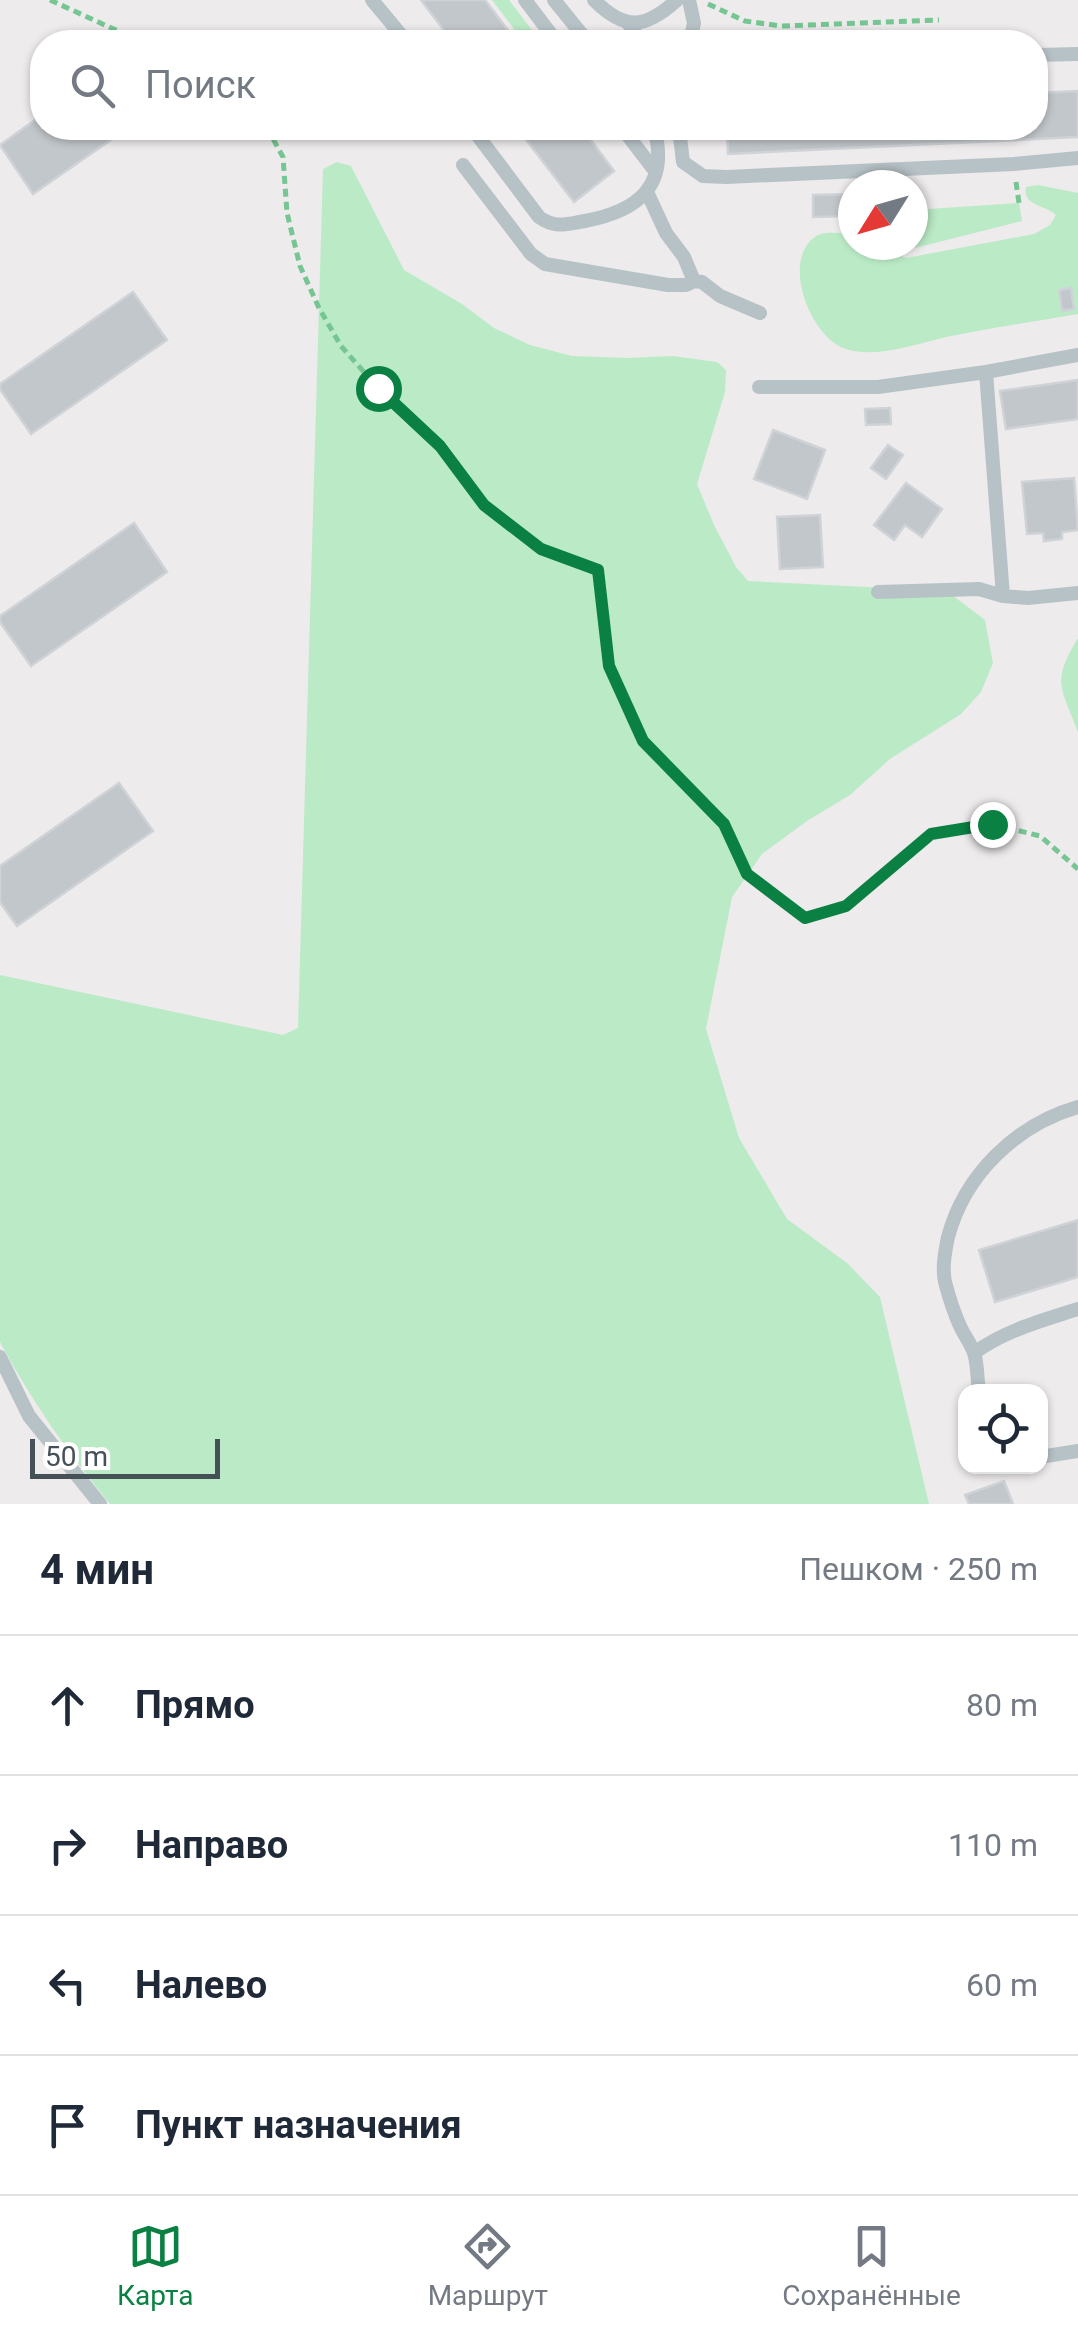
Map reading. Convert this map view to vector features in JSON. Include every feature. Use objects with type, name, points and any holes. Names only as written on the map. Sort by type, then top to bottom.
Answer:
[{"type":"lane","points":[[372,0],[397,30]]},
{"type":"lane","points":[[525,0],[548,30]]},
{"type":"lane","points":[[554,0],[578,30]]},
{"type":"lane","points":[[594,0],[610,16],[627,22],[648,22],[677,0]]},
{"type":"lane","points":[[689,0],[693,30]]},
{"type":"lane","points":[[627,22],[633,30]]},
{"type":"lane","points":[[1048,55],[1078,54]]},
{"type":"lane","points":[[481,140],[540,217],[558,226],[613,216],[632,206],[647,192],[660,149],[657,140]]},
{"type":"lane","points":[[631,140],[655,171]]},
{"type":"lane","points":[[680,140],[683,162],[703,176],[1078,158]]},
{"type":"lane","points":[[463,165],[531,254],[546,264],[668,285],[702,282],[720,296],[760,313]]},
{"type":"lane","points":[[647,192],[694,281]]},
{"type":"lane","points":[[759,387],[878,387],[1078,355]]},
{"type":"lane","points":[[986,372],[1003,596]]},
{"type":"lane","points":[[878,592],[978,589],[1028,598],[1078,593]]},
{"type":"lane","points":[[978,1384],[974,1353],[959,1325],[944,1280],[944,1255],[952,1225],[967,1189],[987,1163],[1028,1129],[1078,1107]]},
{"type":"lane","points":[[974,1353],[1023,1326],[1078,1309]]},
{"type":"lane","points":[[0,1357],[29,1416],[100,1504]]},
{"type":"lane","points":[[1048,1456],[1078,1450]]},
{"type":"path","points":[[50,0],[116,30]]},
{"type":"path","points":[[701,0],[745,21],[781,26],[939,20]]},
{"type":"path","points":[[273,140],[283,157],[287,212],[300,266],[341,346],[378,388],[440,446],[484,505],[541,549],[598,570],[609,666],[643,741],[724,824],[747,874],[805,918],[846,906],[931,834],[992,824],[1040,836],[1078,868]]},
{"type":"green space","points":[[492,0],[509,0],[532,30],[515,30]]},
{"type":"green space","points":[[337,162],[351,166],[404,270],[494,328],[530,345],[572,356],[673,356],[717,362],[726,370],[725,392],[697,484],[736,567],[748,581],[952,595],[985,620],[993,663],[981,692],[961,714],[890,759],[850,795],[762,854],[732,897],[706,1029],[739,1138],[787,1219],[847,1263],[880,1297],[929,1504],[110,1504],[51,1426],[0,1342],[0,975],[283,1035],[298,1028],[323,169]]},
{"type":"green space","points":[[1038,185],[1078,193],[1078,314],[870,352],[843,348],[820,329],[800,279],[805,248],[815,237],[838,233],[838,260],[928,260],[928,254],[1034,234],[1050,225],[1056,215],[1028,198],[1026,187]]},
{"type":"green space","points":[[1019,203],[1022,221],[928,245],[928,209]]},
{"type":"green space","points":[[1078,638],[1078,732],[1061,685],[1064,665]]},
{"type":"building","points":[[421,0],[485,0],[508,30],[444,30]]},
{"type":"building","points":[[1078,91],[1078,137],[1048,138],[1048,92]]},
{"type":"building","points":[[30,124],[30,140],[111,140],[33,194],[0,145]]},
{"type":"building","points":[[526,140],[591,140],[614,171],[574,202]]},
{"type":"building","points":[[727,140],[1016,140],[728,154]]},
{"type":"building","points":[[838,194],[838,216],[813,217],[813,195]]},
{"type":"building","points":[[1071,288],[1074,309],[1062,311],[1059,290]]},
{"type":"building","points":[[133,292],[167,340],[31,434],[0,384]]},
{"type":"building","points":[[1078,380],[1078,419],[1006,429],[1000,391]]},
{"type":"building","points":[[890,408],[891,424],[866,425],[865,409]]},
{"type":"building","points":[[773,430],[825,450],[807,499],[754,479]]},
{"type":"building","points":[[888,445],[903,455],[886,479],[871,468]]},
{"type":"building","points":[[1074,478],[1078,530],[1062,532],[1062,539],[1044,541],[1043,533],[1027,534],[1022,482]]},
{"type":"building","points":[[906,483],[942,509],[922,537],[905,525],[894,540],[874,525]]},
{"type":"building","points":[[820,515],[823,567],[780,569],[777,517]]},
{"type":"building","points":[[134,523],[167,572],[31,666],[0,622],[0,616]]},
{"type":"building","points":[[119,783],[153,831],[17,926],[0,902],[0,866]]},
{"type":"building","points":[[1078,1220],[1078,1277],[995,1302],[979,1250]]},
{"type":"building","points":[[1004,1481],[1013,1504],[969,1504],[965,1495]]},
{"type":"route","points":[[378,388],[440,446],[484,505],[541,549],[598,570],[609,666],[643,741],[724,824],[747,874],[805,918],[846,906],[931,834],[992,824]]}]
